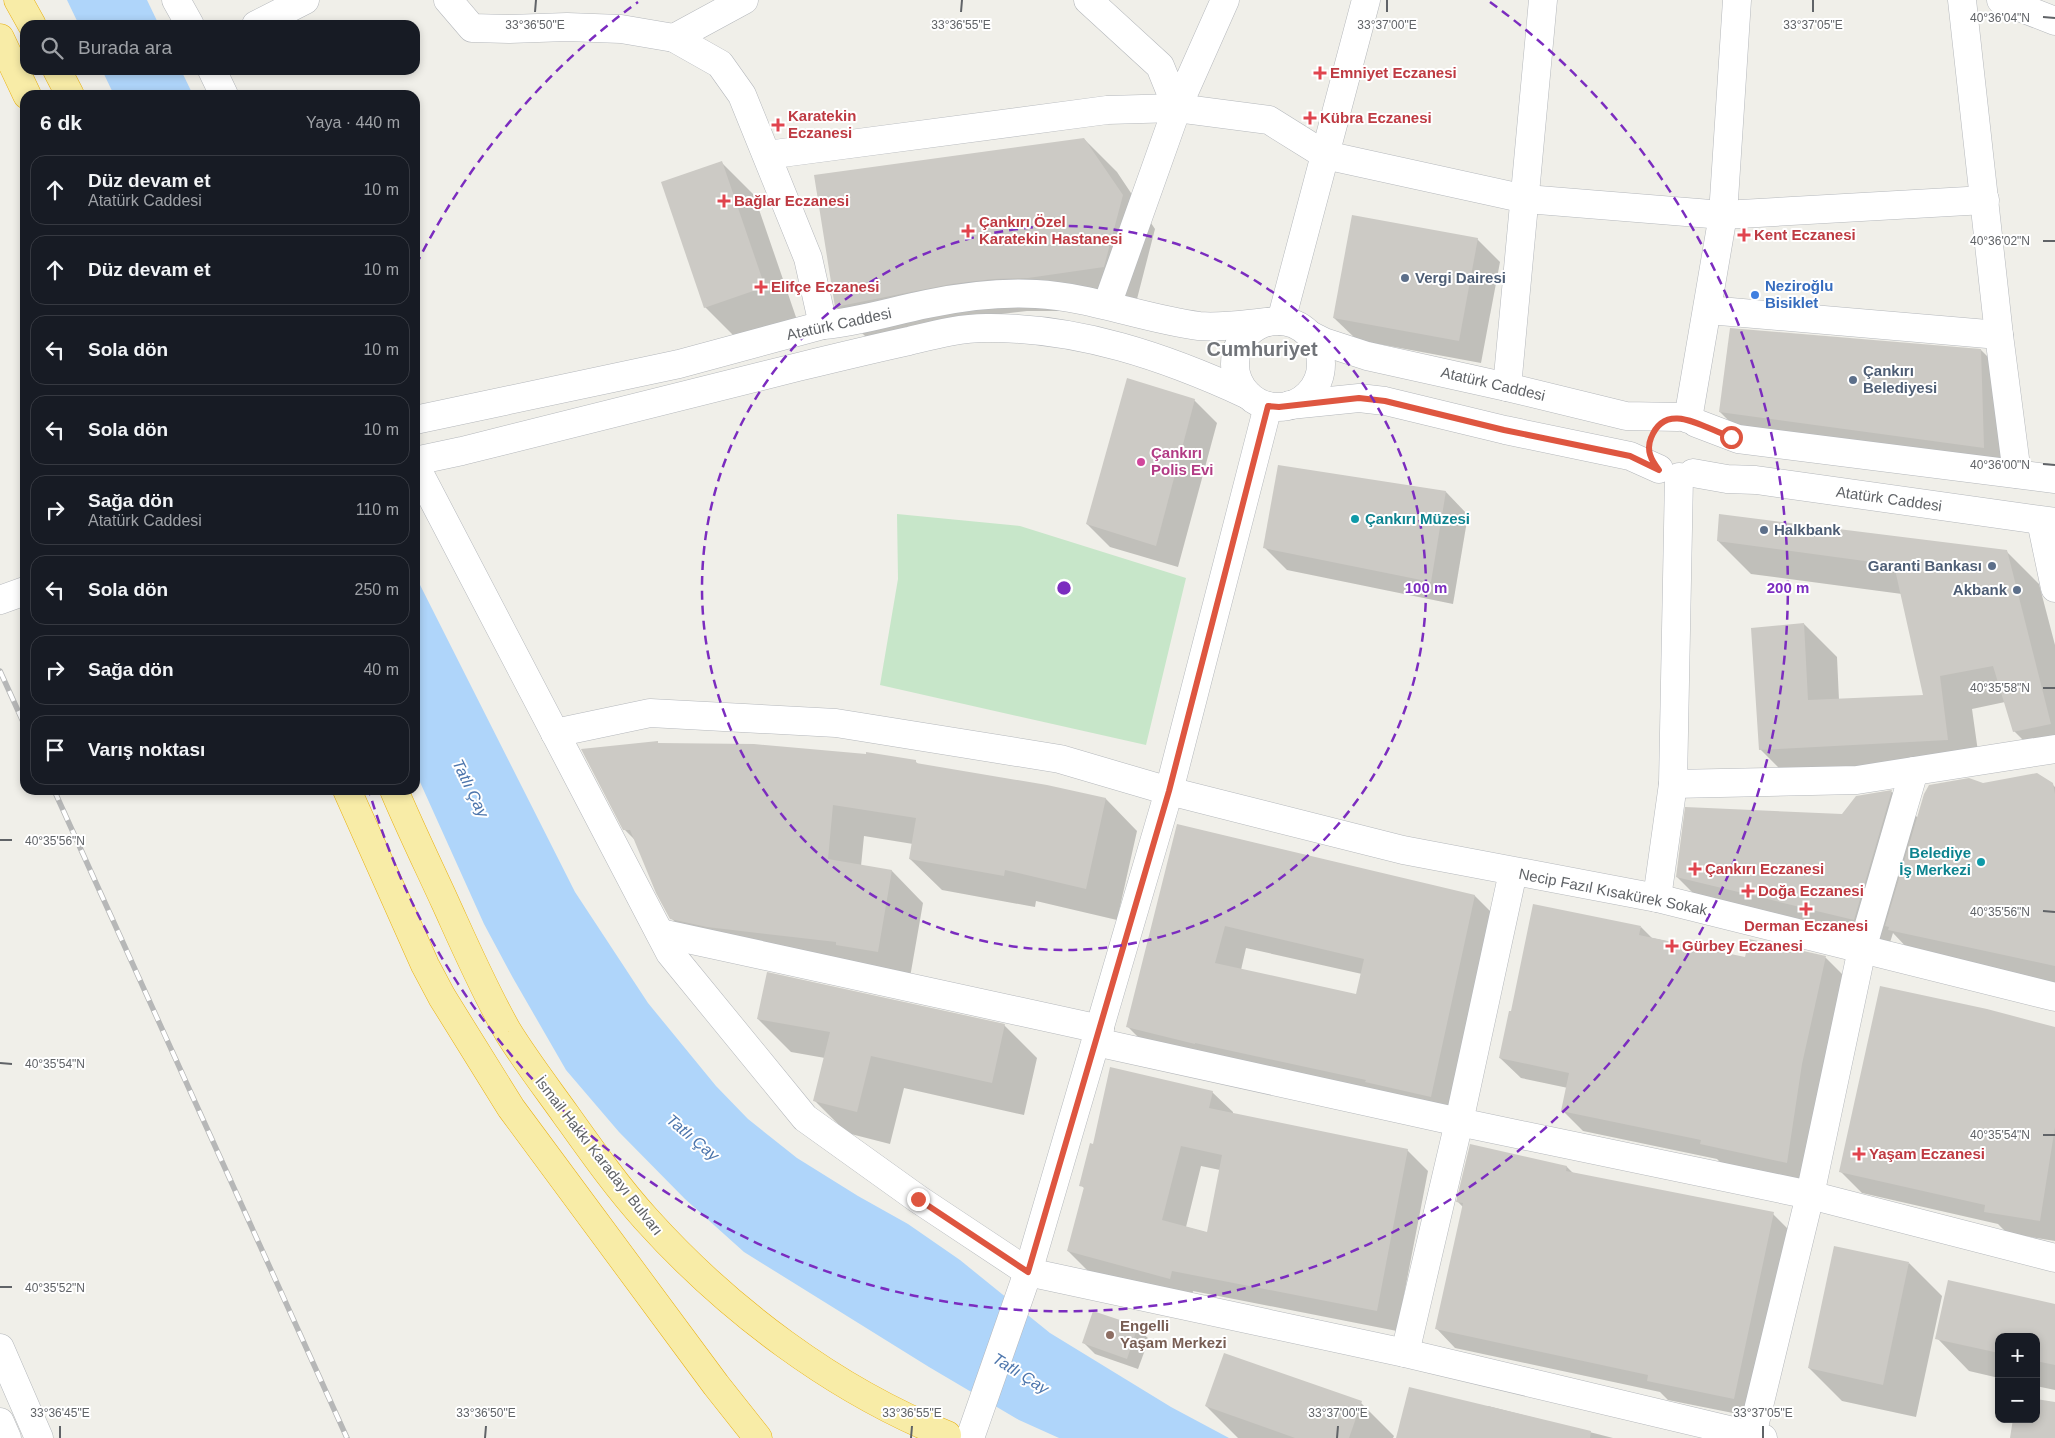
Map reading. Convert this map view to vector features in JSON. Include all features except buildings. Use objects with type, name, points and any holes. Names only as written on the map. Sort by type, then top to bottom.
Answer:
[{"type":"highway","points":[[18,0],[29,20]]},
{"type":"highway","points":[[0,38],[25,90]]},
{"type":"highway","points":[[60,75],[67,90]]},
{"type":"highway","points":[[349,795],[425,965],[442,997],[511,1108],[716,1385],[758,1438]]},
{"type":"highway","name":"İsmail Hakkı Karadayı Bulvarı","points":[[396,795],[475,969],[509,1033],[534,1072],[645,1218],[672,1247],[709,1281],[806,1360],[896,1412],[959,1437]]},
{"type":"highway","points":[[915,1438],[924,1435],[959,1437]]},
{"type":"street","points":[[176,0],[187,20]]},
{"type":"street","points":[[266,20],[305,0]]},
{"type":"street","points":[[448,0],[472,28],[509,30],[567,27],[622,29],[674,38],[720,64],[742,95],[808,258],[823,325]]},
{"type":"street","points":[[674,38],[744,0]]},
{"type":"street","points":[[1088,0],[1160,66],[1177,108]]},
{"type":"street","points":[[1107,305],[1177,108],[1225,0]]},
{"type":"street","points":[[1274,322],[1325,155],[1366,0]]},
{"type":"street","points":[[1507,386],[1526,199],[1543,0]]},
{"type":"street","points":[[1687,420],[1708,310],[1723,215],[1737,0]]},
{"type":"street","points":[[1962,0],[1999,335],[2017,474]]},
{"type":"street","points":[[2000,0],[2055,21]]},
{"type":"street","points":[[214,75],[222,90]]},
{"type":"street","points":[[767,155],[1107,110],[1177,108],[1269,120],[1325,155],[1526,199],[1723,215],[1985,200]]},
{"type":"street","name":"Atatürk Caddesi","points":[[420,419],[679,364],[823,325],[843,323],[928,304],[966,298],[1034,294],[1056,296],[1107,305],[1154,318],[1201,326],[1231,326],[1274,322]]},
{"type":"street","points":[[1708,310],[1999,335]]},
{"type":"street","points":[[1274,322],[1302,328],[1310,335],[1317,344],[1320,354],[1320,376],[1309,394],[1269,402],[1241,386],[1236,375],[1236,352],[1241,341],[1249,332],[1258,326],[1274,322]]},
{"type":"street","name":"Atatürk Caddesi","points":[[420,462],[854,353],[943,333],[984,328],[1039,332],[1096,340],[1127,348],[1190,368],[1269,402],[1359,398],[1385,401],[1504,430],[1630,456],[1677,473],[1727,479],[1756,480],[2048,521]]},
{"type":"street","name":"Atatürk Caddesi","points":[[1310,335],[1324,342],[1367,356],[1507,386],[1626,416],[1687,420],[1738,439],[2055,479]]},
{"type":"street","points":[[959,1437],[980,1409],[1028,1272],[1169,791],[1269,402]]},
{"type":"street","points":[[1687,420],[1702,429],[1708,445],[1705,461],[1677,473],[1651,457],[1649,442],[1659,424],[1687,420]]},
{"type":"street","points":[[420,473],[670,953],[805,1118],[918,1199],[1028,1272],[1404,1353],[1757,1437],[1862,949],[1914,771]]},
{"type":"street","points":[[1657,898],[1673,784],[1677,473]]},
{"type":"street","points":[[2048,521],[2055,588]]},
{"type":"street","points":[[0,600],[20,593]]},
{"type":"street","name":"Necip Fazıl Kısakürek Sokak","points":[[556,733],[650,713],[836,723],[1060,759],[1169,791],[1402,850],[1657,898],[2055,997]]},
{"type":"street","points":[[1673,784],[1857,780],[2055,749]]},
{"type":"street","points":[[1404,1353],[1459,1122],[1513,872]]},
{"type":"street","points":[[660,933],[1098,1035],[1459,1122],[1810,1195],[2055,1258]]},
{"type":"street","points":[[0,1348],[39,1438]]},
{"type":"street","points":[[0,1422],[7,1438]]},
{"type":"green space","points":[[897,514],[1020,526],[1186,578],[1146,745],[880,685],[898,579]]},
{"type":"water","points":[[67,0],[147,0],[157,20],[77,20]]},
{"type":"water","points":[[104,75],[183,75],[191,90],[112,90]]},
{"type":"water","name":"Tatlı Çay","points":[[420,585],[575,892],[648,1003],[716,1086],[748,1119],[797,1158],[908,1224],[960,1260],[1050,1333],[1171,1407],[1229,1438],[1059,1438],[1019,1420],[929,1367],[744,1252],[685,1199],[619,1132],[566,1070],[484,924],[420,782]]},
{"type":"railway","points":[[0,671],[20,715]]},
{"type":"railway","points":[[56,795],[347,1438]]},
{"type":"place","name":"Emniyet Eczanesi","points":[[1320,73]]},
{"type":"place","name":"Kübra Eczanesi","points":[[1310,118]]},
{"type":"place","name":"Karatekin Eczanesi","points":[[778,125]]},
{"type":"place","name":"Bağlar Eczanesi","points":[[724,201]]},
{"type":"place","name":"Çankırı Özel Karatekin Hastanesi","points":[[968,231]]},
{"type":"place","name":"Kent Eczanesi","points":[[1744,235]]},
{"type":"place","name":"Vergi Dairesi","points":[[1405,278]]},
{"type":"place","name":"Elifçe Eczanesi","points":[[761,287]]},
{"type":"place","name":"Neziroğlu Bisiklet","points":[[1755,295]]},
{"type":"place","name":"Çankırı Belediyesi","points":[[1853,380]]},
{"type":"place","name":"Çankırı Polis Evi","points":[[1141,462]]},
{"type":"place","name":"Çankırı Müzesi","points":[[1355,519]]},
{"type":"place","name":"Halkbank","points":[[1764,530]]},
{"type":"place","name":"Garanti Bankası","points":[[1992,566]]},
{"type":"place","name":"Akbank","points":[[2017,590]]},
{"type":"place","name":"Belediye İş Merkezi","points":[[1981,862]]},
{"type":"place","name":"Çankırı Eczanesi","points":[[1695,869]]},
{"type":"place","name":"Doğa Eczanesi","points":[[1748,891]]},
{"type":"place","name":"Derman Eczanesi","points":[[1806,909]]},
{"type":"place","name":"Gürbey Eczanesi","points":[[1672,946]]},
{"type":"place","name":"Yaşam Eczanesi","points":[[1859,1154]]},
{"type":"place","name":"Engelli Yaşam Merkezi","points":[[1110,1335]]},
{"type":"district","name":"Cumhuriyet","points":[[1262,349]]},
{"type":"route","points":[[918,1199],[1028,1272],[1169,791],[1268,406],[1279,407],[1359,398],[1385,401],[1504,430],[1630,456],[1659,470],[1652,462],[1649,442],[1659,424],[1678,417],[1688,419],[1731,437]]}]
